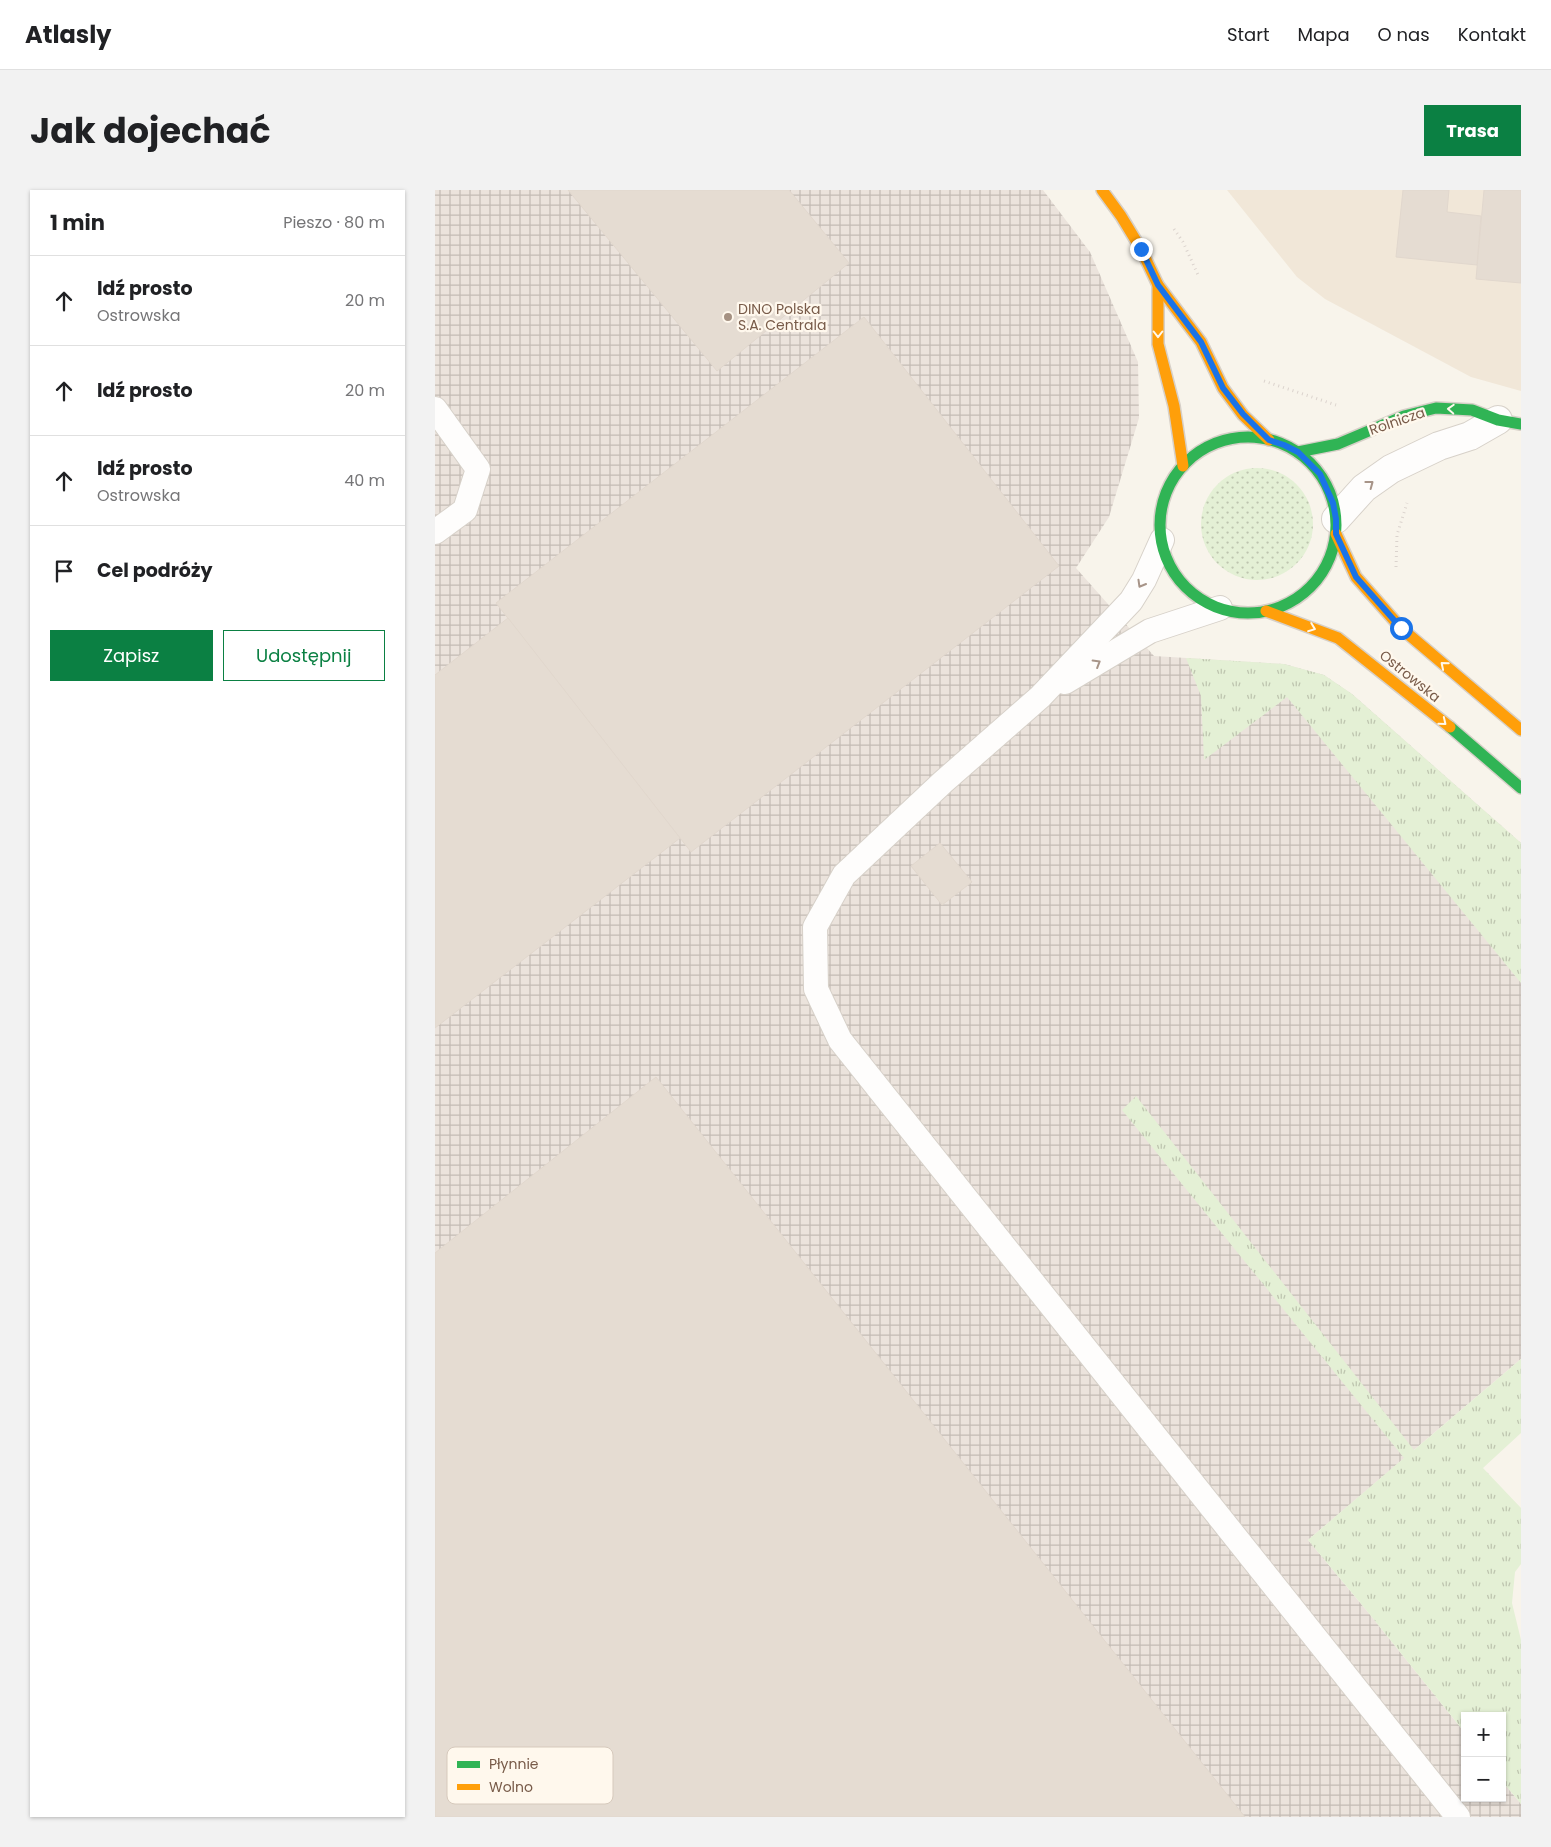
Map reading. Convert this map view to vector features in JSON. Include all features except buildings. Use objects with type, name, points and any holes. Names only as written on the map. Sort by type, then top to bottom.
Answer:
[{"type":"main road","points":[[1102,190],[1121,216],[1141,249],[1158,285],[1201,342],[1223,388],[1243,414],[1269,440]]},
{"type":"main road","points":[[1158,285],[1158,344],[1174,406],[1183,466]]},
{"type":"main road","name":"Rolnicza","points":[[1298,452],[1338,444],[1404,416],[1435,408],[1472,410],[1509,422]]},
{"type":"main road","points":[[1336,526],[1333,550],[1327,565],[1313,583],[1295,599],[1267,611],[1235,612],[1206,602],[1181,581],[1165,555],[1161,523],[1162,508],[1173,478],[1195,456],[1223,441],[1253,437],[1269,440],[1298,452],[1320,474],[1333,503],[1336,526],[1356,577],[1401,628],[1521,730]]},
{"type":"main road","name":"Ostrowska","points":[[1267,611],[1337,638],[1371,663],[1497,766],[1521,788]]},
{"type":"street","name":"Rolnicza","points":[[1336,526],[1364,488],[1391,468],[1439,446],[1509,422]]},
{"type":"lane","points":[[435,409],[478,469],[465,510],[435,532]]},
{"type":"lane","points":[[1162,540],[1144,580],[1131,601],[1040,697],[943,782],[844,875],[815,927],[816,989],[840,1040],[1458,1817]]},
{"type":"lane","points":[[1040,697],[1151,631],[1220,608]]},
{"type":"shaded area","points":[[435,190],[1043,190],[1090,252],[1138,362],[1139,418],[1109,517],[1076,568],[1154,656],[1284,664],[1324,675],[1352,694],[1521,843],[1521,1359],[1308,1540],[1461,1728],[1461,1802],[1506,1802],[1506,1786],[1521,1804],[1521,1817],[435,1817]]},
{"type":"shaded area","points":[[1227,190],[1521,190],[1521,391],[1471,377],[1325,299],[1297,277]]},
{"type":"green space","points":[[1257,468],[1268,469],[1278,473],[1296,485],[1308,503],[1312,513],[1312,535],[1308,545],[1296,563],[1278,575],[1268,579],[1257,580],[1246,579],[1236,575],[1218,563],[1206,545],[1202,535],[1201,524],[1202,513],[1206,503],[1218,485],[1236,473],[1246,469]]},
{"type":"green space","points":[[1186,658],[1284,664],[1324,675],[1352,694],[1521,843],[1521,983],[1287,697],[1204,760],[1201,696]]},
{"type":"green space","points":[[1136,1096],[1414,1450],[1521,1359],[1521,1433],[1483,1468],[1521,1508],[1521,1564],[1515,1572],[1512,1603],[1521,1640],[1521,1804],[1506,1786],[1506,1712],[1461,1712],[1461,1728],[1308,1540],[1404,1458],[1122,1110]]},
{"type":"traffic: fast","points":[[1298,452],[1338,444],[1404,416],[1436,408],[1472,410],[1498,420],[1521,424]]},
{"type":"traffic: fast","points":[[1248,437],[1282,444],[1304,457],[1316,469],[1329,491],[1336,525],[1329,559],[1316,581],[1304,593],[1282,606],[1248,613],[1214,606],[1192,593],[1180,581],[1167,559],[1160,525],[1167,491],[1180,469],[1192,457],[1214,444],[1248,437]]},
{"type":"traffic: fast","points":[[1450,727],[1521,788]]},
{"type":"traffic: slow","points":[[1102,190],[1121,216],[1141,249],[1158,285],[1201,342],[1223,388],[1243,415],[1269,440]]},
{"type":"traffic: slow","points":[[1158,285],[1158,344],[1174,406],[1183,466]]},
{"type":"traffic: slow","points":[[1336,534],[1356,577],[1401,628],[1521,730]]},
{"type":"traffic: slow","points":[[1266,611],[1338,638],[1450,727]]},
{"type":"place","name":"DINO Polska S.A. Centrala","points":[[728,317]]},
{"type":"route","points":[[1141,249],[1158,285],[1201,342],[1223,388],[1243,414],[1269,440],[1298,452],[1320,474],[1328,488],[1333,503],[1336,534],[1356,577],[1401,628]]}]
